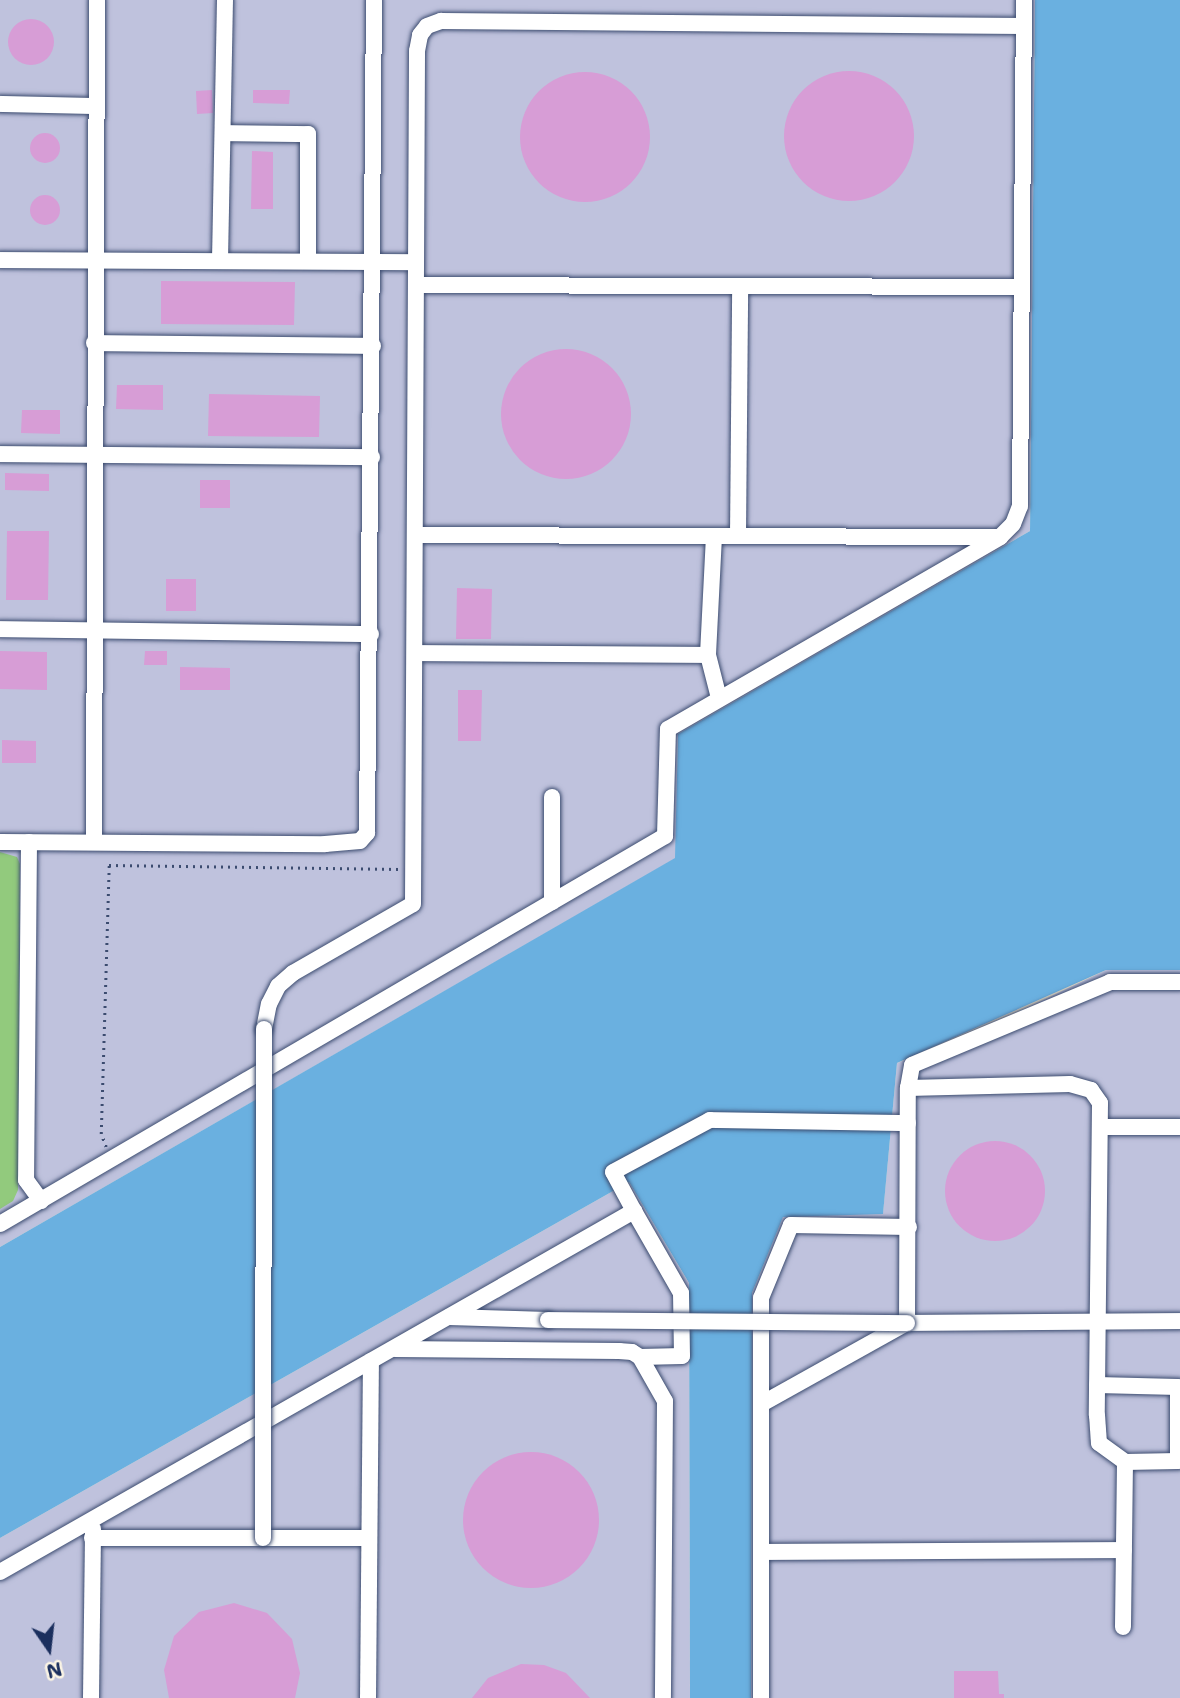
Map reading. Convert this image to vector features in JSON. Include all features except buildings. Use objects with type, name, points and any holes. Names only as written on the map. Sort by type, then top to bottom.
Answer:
[{"type":"street","points":[[94,841],[97,0]]},
{"type":"street","points":[[220,260],[225,0]]},
{"type":"street","points":[[0,842],[325,844],[360,841],[369,824],[374,0]]},
{"type":"street","points":[[0,1224],[666,836],[668,729],[1000,537],[1013,524],[1020,506],[1024,0]]},
{"type":"street","points":[[263,1538],[264,1029],[269,1004],[278,986],[293,973],[413,904],[417,51],[420,35],[427,26],[441,20],[1024,26]]},
{"type":"street","points":[[0,104],[96,106]]},
{"type":"street","points":[[223,133],[309,134],[308,261]]},
{"type":"street","points":[[0,260],[416,262]]},
{"type":"street","points":[[416,285],[1021,287]]},
{"type":"street","points":[[738,536],[740,286]]},
{"type":"street","points":[[94,344],[373,346]]},
{"type":"street","points":[[0,454],[372,457]]},
{"type":"street","points":[[415,535],[1000,537]]},
{"type":"street","points":[[714,536],[708,655],[719,698]]},
{"type":"street","points":[[0,629],[371,634]]},
{"type":"street","points":[[415,653],[708,655]]},
{"type":"street","points":[[552,797],[552,902]]},
{"type":"street","points":[[29,842],[26,1180],[41,1201]]},
{"type":"street","points":[[907,1323],[908,1088],[912,1065],[1110,982],[1180,982]]},
{"type":"street","points":[[908,1088],[1070,1084],[1091,1090],[1100,1103],[1102,1127],[1097,1385],[1099,1443],[1125,1462],[1178,1461],[1178,1387],[1097,1385]]},
{"type":"street","points":[[640,1357],[682,1356],[681,1293],[613,1172],[710,1120],[908,1123]]},
{"type":"street","points":[[1102,1127],[1180,1127]]},
{"type":"street","points":[[0,1572],[634,1211]]},
{"type":"street","points":[[761,1698],[761,1298],[791,1225],[909,1227]]},
{"type":"street","points":[[446,1317],[907,1323],[1180,1321]]},
{"type":"street","points":[[763,1404],[907,1323]]},
{"type":"street","points":[[393,1349],[619,1351],[632,1352],[640,1357],[665,1401],[663,1698]]},
{"type":"street","points":[[368,1698],[371,1361]]},
{"type":"street","points":[[1123,1627],[1125,1462]]},
{"type":"street","points":[[91,1698],[93,1521]]},
{"type":"street","points":[[92,1538],[368,1538]]},
{"type":"street","points":[[762,1552],[1124,1550]]},
{"type":"path","points":[[113,1159],[101,1134],[109,865],[413,869]]},
{"type":"shaded area","points":[[0,0],[1035,0],[1030,531],[678,734],[676,858],[0,1247]]},
{"type":"shaded area","points":[[1106,970],[1180,970],[1180,1698],[751,1698],[752,1293],[783,1216],[883,1213],[897,1063],[972,1034]]},
{"type":"shaded area","points":[[629,1182],[689,1283],[690,1698],[0,1698],[0,1538]]},
{"type":"green space","points":[[0,852],[17,857],[20,864],[18,1190],[13,1201],[0,1209]]},
{"type":"water","points":[[1035,0],[1180,0],[1180,970],[1106,970],[897,1063],[883,1214],[783,1217],[752,1293],[751,1698],[690,1698],[689,1283],[629,1182],[0,1538],[0,1247],[675,858],[678,734],[1030,531]]}]
